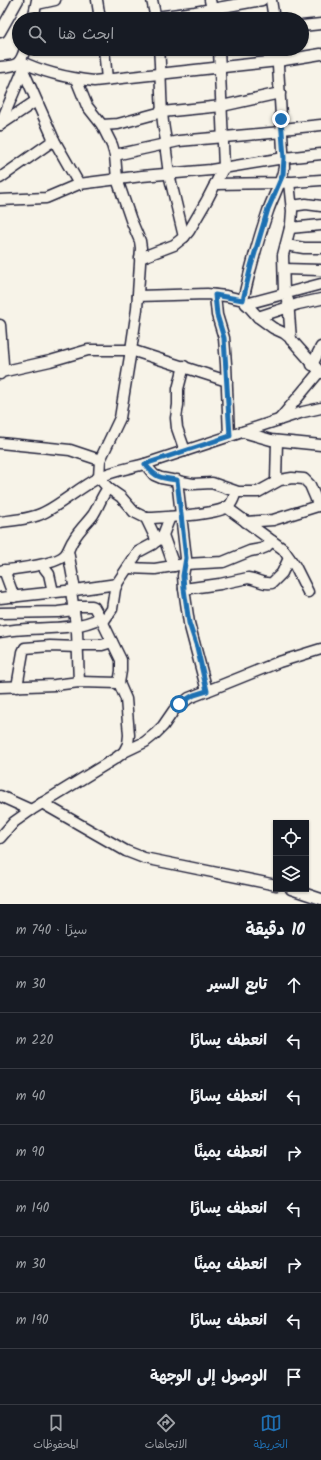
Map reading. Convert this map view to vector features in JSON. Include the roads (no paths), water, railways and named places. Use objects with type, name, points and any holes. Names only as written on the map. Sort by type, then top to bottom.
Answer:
[{"type":"street","points":[[0,32],[5,16],[18,0]]},
{"type":"street","points":[[35,12],[37,2],[55,0]]},
{"type":"street","points":[[97,0],[99,12]]},
{"type":"street","points":[[152,0],[155,12]]},
{"type":"street","points":[[179,12],[210,4],[262,0]]},
{"type":"street","points":[[271,0],[273,12]]},
{"type":"street","points":[[309,25],[321,24]]},
{"type":"street","points":[[309,56],[321,54]]},
{"type":"street","points":[[0,125],[23,65],[24,56]]},
{"type":"street","points":[[105,56],[107,79]]},
{"type":"street","points":[[160,56],[162,75],[162,112],[169,174],[184,237]]},
{"type":"street","points":[[140,258],[174,245],[184,237],[189,231],[224,167],[219,56]]},
{"type":"street","points":[[278,56],[284,158],[283,174],[284,182],[292,206],[292,218],[283,255],[291,340]]},
{"type":"street","points":[[0,67],[13,66],[17,64],[76,79],[94,81],[134,76],[162,75],[309,56]]},
{"type":"street","points":[[23,65],[36,101],[54,140],[79,184]]},
{"type":"street","points":[[76,79],[88,106],[108,134],[115,155],[117,179],[140,241],[138,296],[120,418],[100,460],[99,478],[108,488],[119,495],[134,512],[146,518],[160,538],[174,566]]},
{"type":"street","points":[[102,125],[118,124],[162,112],[222,106],[280,93]]},
{"type":"street","points":[[0,125],[36,101]]},
{"type":"street","points":[[115,155],[166,144],[282,131],[321,125]]},
{"type":"street","points":[[0,178],[54,140]]},
{"type":"street","points":[[0,200],[46,198],[79,184],[211,170],[284,158],[321,154]]},
{"type":"street","points":[[215,184],[321,180]]},
{"type":"street","points":[[244,302],[255,252],[268,209],[284,182]]},
{"type":"street","points":[[292,206],[306,204],[321,206]]},
{"type":"street","points":[[290,228],[321,225]]},
{"type":"street","points":[[286,246],[321,248]]},
{"type":"street","points":[[284,269],[321,270]]},
{"type":"street","points":[[138,296],[215,295],[244,302],[321,284]]},
{"type":"street","points":[[215,295],[217,315],[224,338],[230,436]]},
{"type":"street","points":[[258,317],[288,307],[321,299]]},
{"type":"street","points":[[244,302],[258,317],[273,328],[284,333],[317,370]]},
{"type":"street","points":[[0,325],[3,364],[0,373]]},
{"type":"street","points":[[279,420],[317,370],[321,347]]},
{"type":"street","points":[[0,373],[88,350],[131,350],[227,381]]},
{"type":"street","points":[[184,366],[178,389],[176,418],[185,451]]},
{"type":"street","points":[[0,522],[26,518],[44,513],[75,491],[99,478],[121,470],[145,464],[279,420],[321,408]]},
{"type":"street","points":[[243,432],[278,441],[321,445]]},
{"type":"street","points":[[276,481],[278,441]]},
{"type":"street","points":[[0,443],[73,451],[100,460]]},
{"type":"street","points":[[145,464],[154,475],[161,478],[193,484],[212,483],[236,492],[254,493],[276,481],[300,478],[306,480],[310,485],[320,505],[273,520],[246,522]]},
{"type":"street","points":[[177,480],[186,558],[183,576],[184,589],[189,623],[197,647],[207,691]]},
{"type":"street","points":[[14,597],[2,571],[42,565],[65,555],[74,538],[92,516],[108,488]]},
{"type":"street","points":[[146,518],[182,517],[226,507],[231,503],[236,492]]},
{"type":"street","points":[[226,507],[282,549],[295,566],[308,592]]},
{"type":"street","points":[[0,632],[26,628],[76,626],[102,620],[112,609],[117,584],[138,552],[160,538],[170,517]]},
{"type":"street","points":[[128,568],[154,569],[185,564],[223,562],[250,551],[266,547],[272,541]]},
{"type":"street","points":[[68,551],[72,566],[79,682]]},
{"type":"street","points":[[184,589],[248,578],[264,583],[272,583],[282,573],[289,558]]},
{"type":"street","points":[[42,565],[49,574],[53,592]]},
{"type":"street","points":[[0,598],[117,584]]},
{"type":"street","points":[[0,613],[58,612],[74,608],[93,606],[102,620],[121,660],[122,665],[119,683],[126,699],[129,735],[128,744],[124,752]]},
{"type":"street","points":[[26,613],[26,628]]},
{"type":"street","points":[[17,687],[25,648],[102,645],[112,642]]},
{"type":"street","points":[[0,838],[14,822],[31,810],[124,752],[145,742],[155,734],[179,704],[194,695],[279,662],[321,649]]},
{"type":"street","points":[[0,687],[55,685],[79,682],[119,683]]},
{"type":"street","points":[[0,796],[31,810]]},
{"type":"street","points":[[42,803],[126,851],[144,858],[273,884]]},
{"type":"street","points":[[300,892],[321,899]]}]
